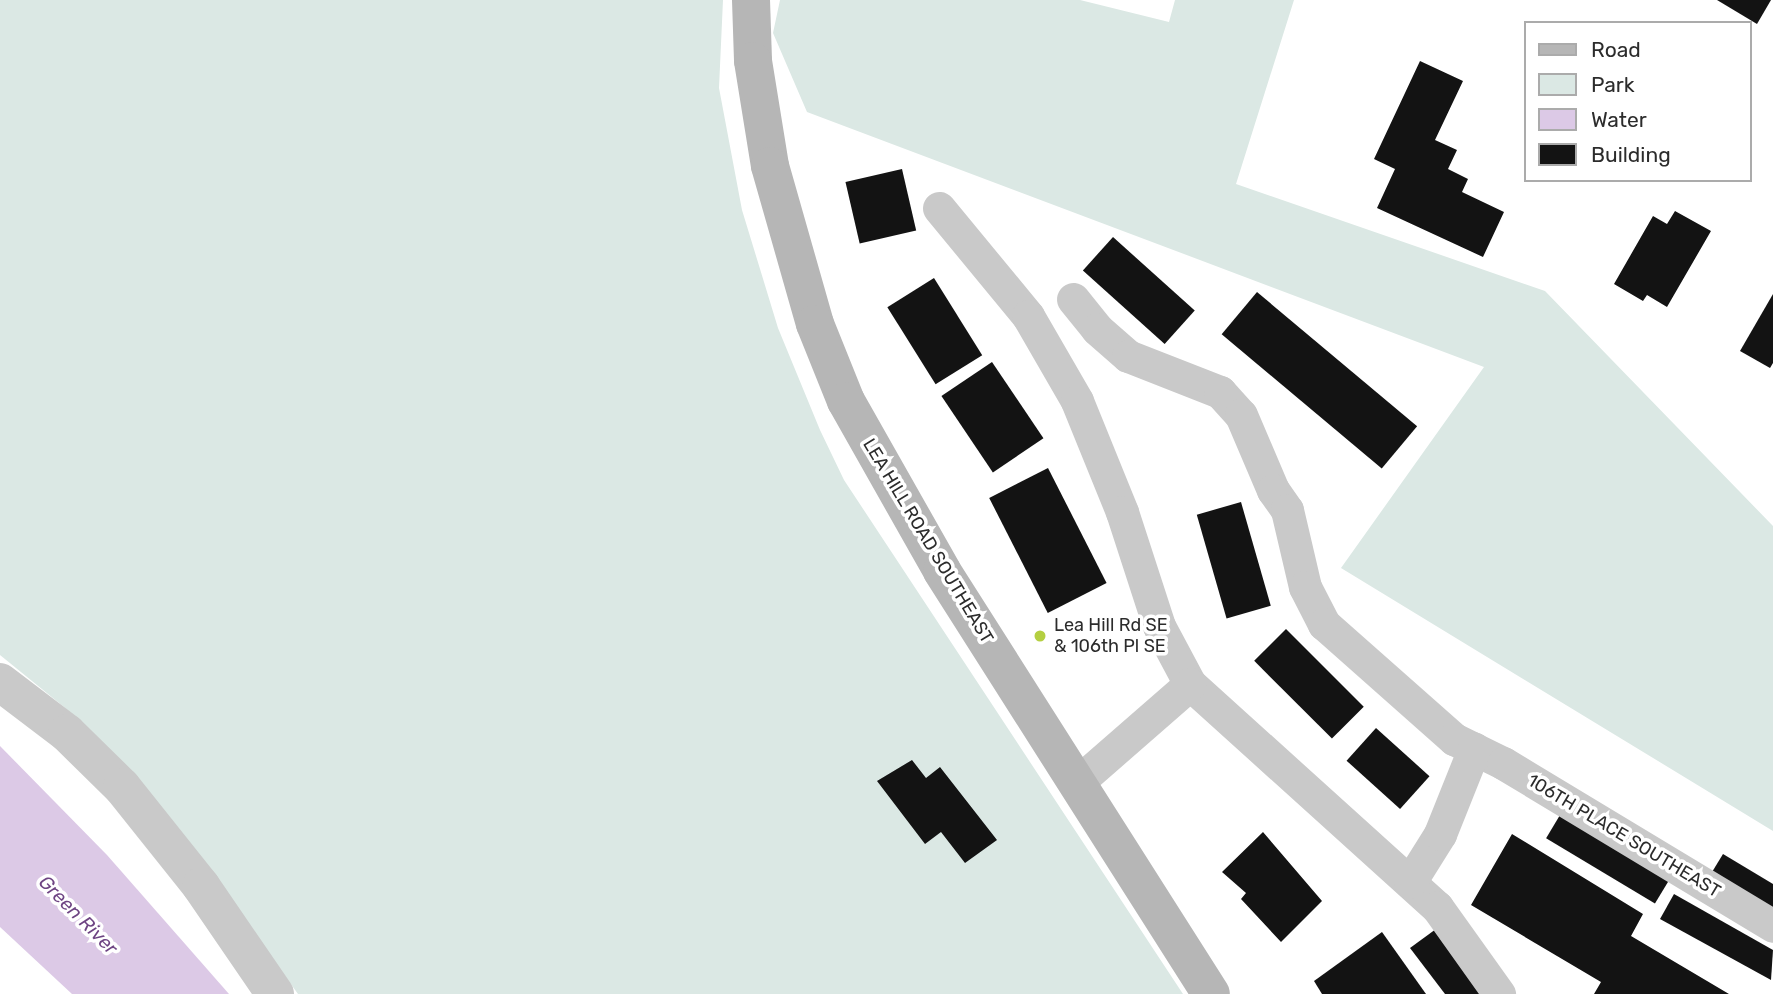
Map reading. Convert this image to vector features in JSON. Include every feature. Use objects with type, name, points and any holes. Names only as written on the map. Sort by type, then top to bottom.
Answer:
[{"type":"main road","name":"LEA HILL ROAD SOUTHEAST","points":[[751,0],[753,61],[770,166],[815,324],[846,401],[942,571],[1080,781],[1211,994]]},
{"type":"street","points":[[939,208],[1028,316],[1077,401],[1122,512],[1159,626],[1190,684],[1437,907],[1499,994]]},
{"type":"street","name":"106TH PLACE SOUTHEAST","points":[[1073,299],[1097,329],[1128,356],[1220,392],[1241,415],[1273,490],[1287,510],[1305,587],[1324,624],[1454,739],[1773,926]]},
{"type":"street","points":[[0,682],[67,733],[122,787],[201,886],[275,994]]},
{"type":"street","points":[[1080,781],[1190,684]]},
{"type":"street","points":[[1410,882],[1440,834],[1474,749]]},
{"type":"green space","points":[[0,0],[723,0],[719,88],[742,210],[778,328],[820,430],[844,480],[1183,994],[298,994],[182,833],[64,707],[0,655]]},
{"type":"green space","points":[[780,0],[1080,0],[1169,22],[1175,0],[1294,0],[1236,184],[1545,291],[1773,526],[1773,831],[1341,568],[1484,367],[807,112],[773,33]]},
{"type":"water","name":"Green River","points":[[0,746],[107,855],[229,994],[72,994],[0,927]]},
{"type":"building","points":[[1717,0],[1771,0],[1757,24]]},
{"type":"building","points":[[1420,61],[1463,81],[1435,140],[1457,150],[1448,169],[1468,179],[1462,192],[1504,212],[1483,257],[1377,208],[1395,169],[1374,159]]},
{"type":"building","points":[[902,169],[916,230],[860,243],[845,182]]},
{"type":"building","points":[[1675,211],[1711,231],[1667,307],[1647,295],[1643,301],[1614,284],[1653,216],[1667,224]]},
{"type":"building","points":[[1113,237],[1195,311],[1165,344],[1083,270]]},
{"type":"building","points":[[934,278],[982,355],[936,384],[887,307]]},
{"type":"building","points":[[1257,292],[1417,426],[1382,468],[1222,334]]},
{"type":"building","points":[[1773,294],[1773,363],[1770,368],[1740,351]]},
{"type":"building","points":[[992,362],[1043,438],[993,472],[941,396]]},
{"type":"building","points":[[1048,468],[1107,583],[1048,613],[989,498]]},
{"type":"building","points":[[1241,502],[1271,606],[1227,618],[1197,515]]},
{"type":"building","points":[[1286,629],[1364,707],[1332,739],[1254,661]]},
{"type":"building","points":[[1376,728],[1430,776],[1400,809],[1347,761]]},
{"type":"building","points":[[912,760],[926,778],[940,767],[997,840],[965,863],[941,832],[925,844],[877,781]]},
{"type":"building","points":[[1560,815],[1669,880],[1655,904],[1546,838]]},
{"type":"building","points":[[1263,832],[1322,901],[1281,942],[1241,899],[1246,893],[1222,872]]},
{"type":"building","points":[[1512,834],[1643,914],[1631,936],[1729,994],[1594,994],[1601,982],[1471,905]]},
{"type":"building","points":[[1723,854],[1773,884],[1773,915],[1709,877]]},
{"type":"building","points":[[1674,894],[1773,950],[1771,980],[1660,919]]},
{"type":"building","points":[[1436,929],[1483,994],[1445,994],[1410,948]]},
{"type":"building","points":[[1382,932],[1426,994],[1322,994],[1314,981]]},
{"type":"place","name":"Lea Hill Rd SE & 106th Pl SE","points":[[1040,636]]}]
